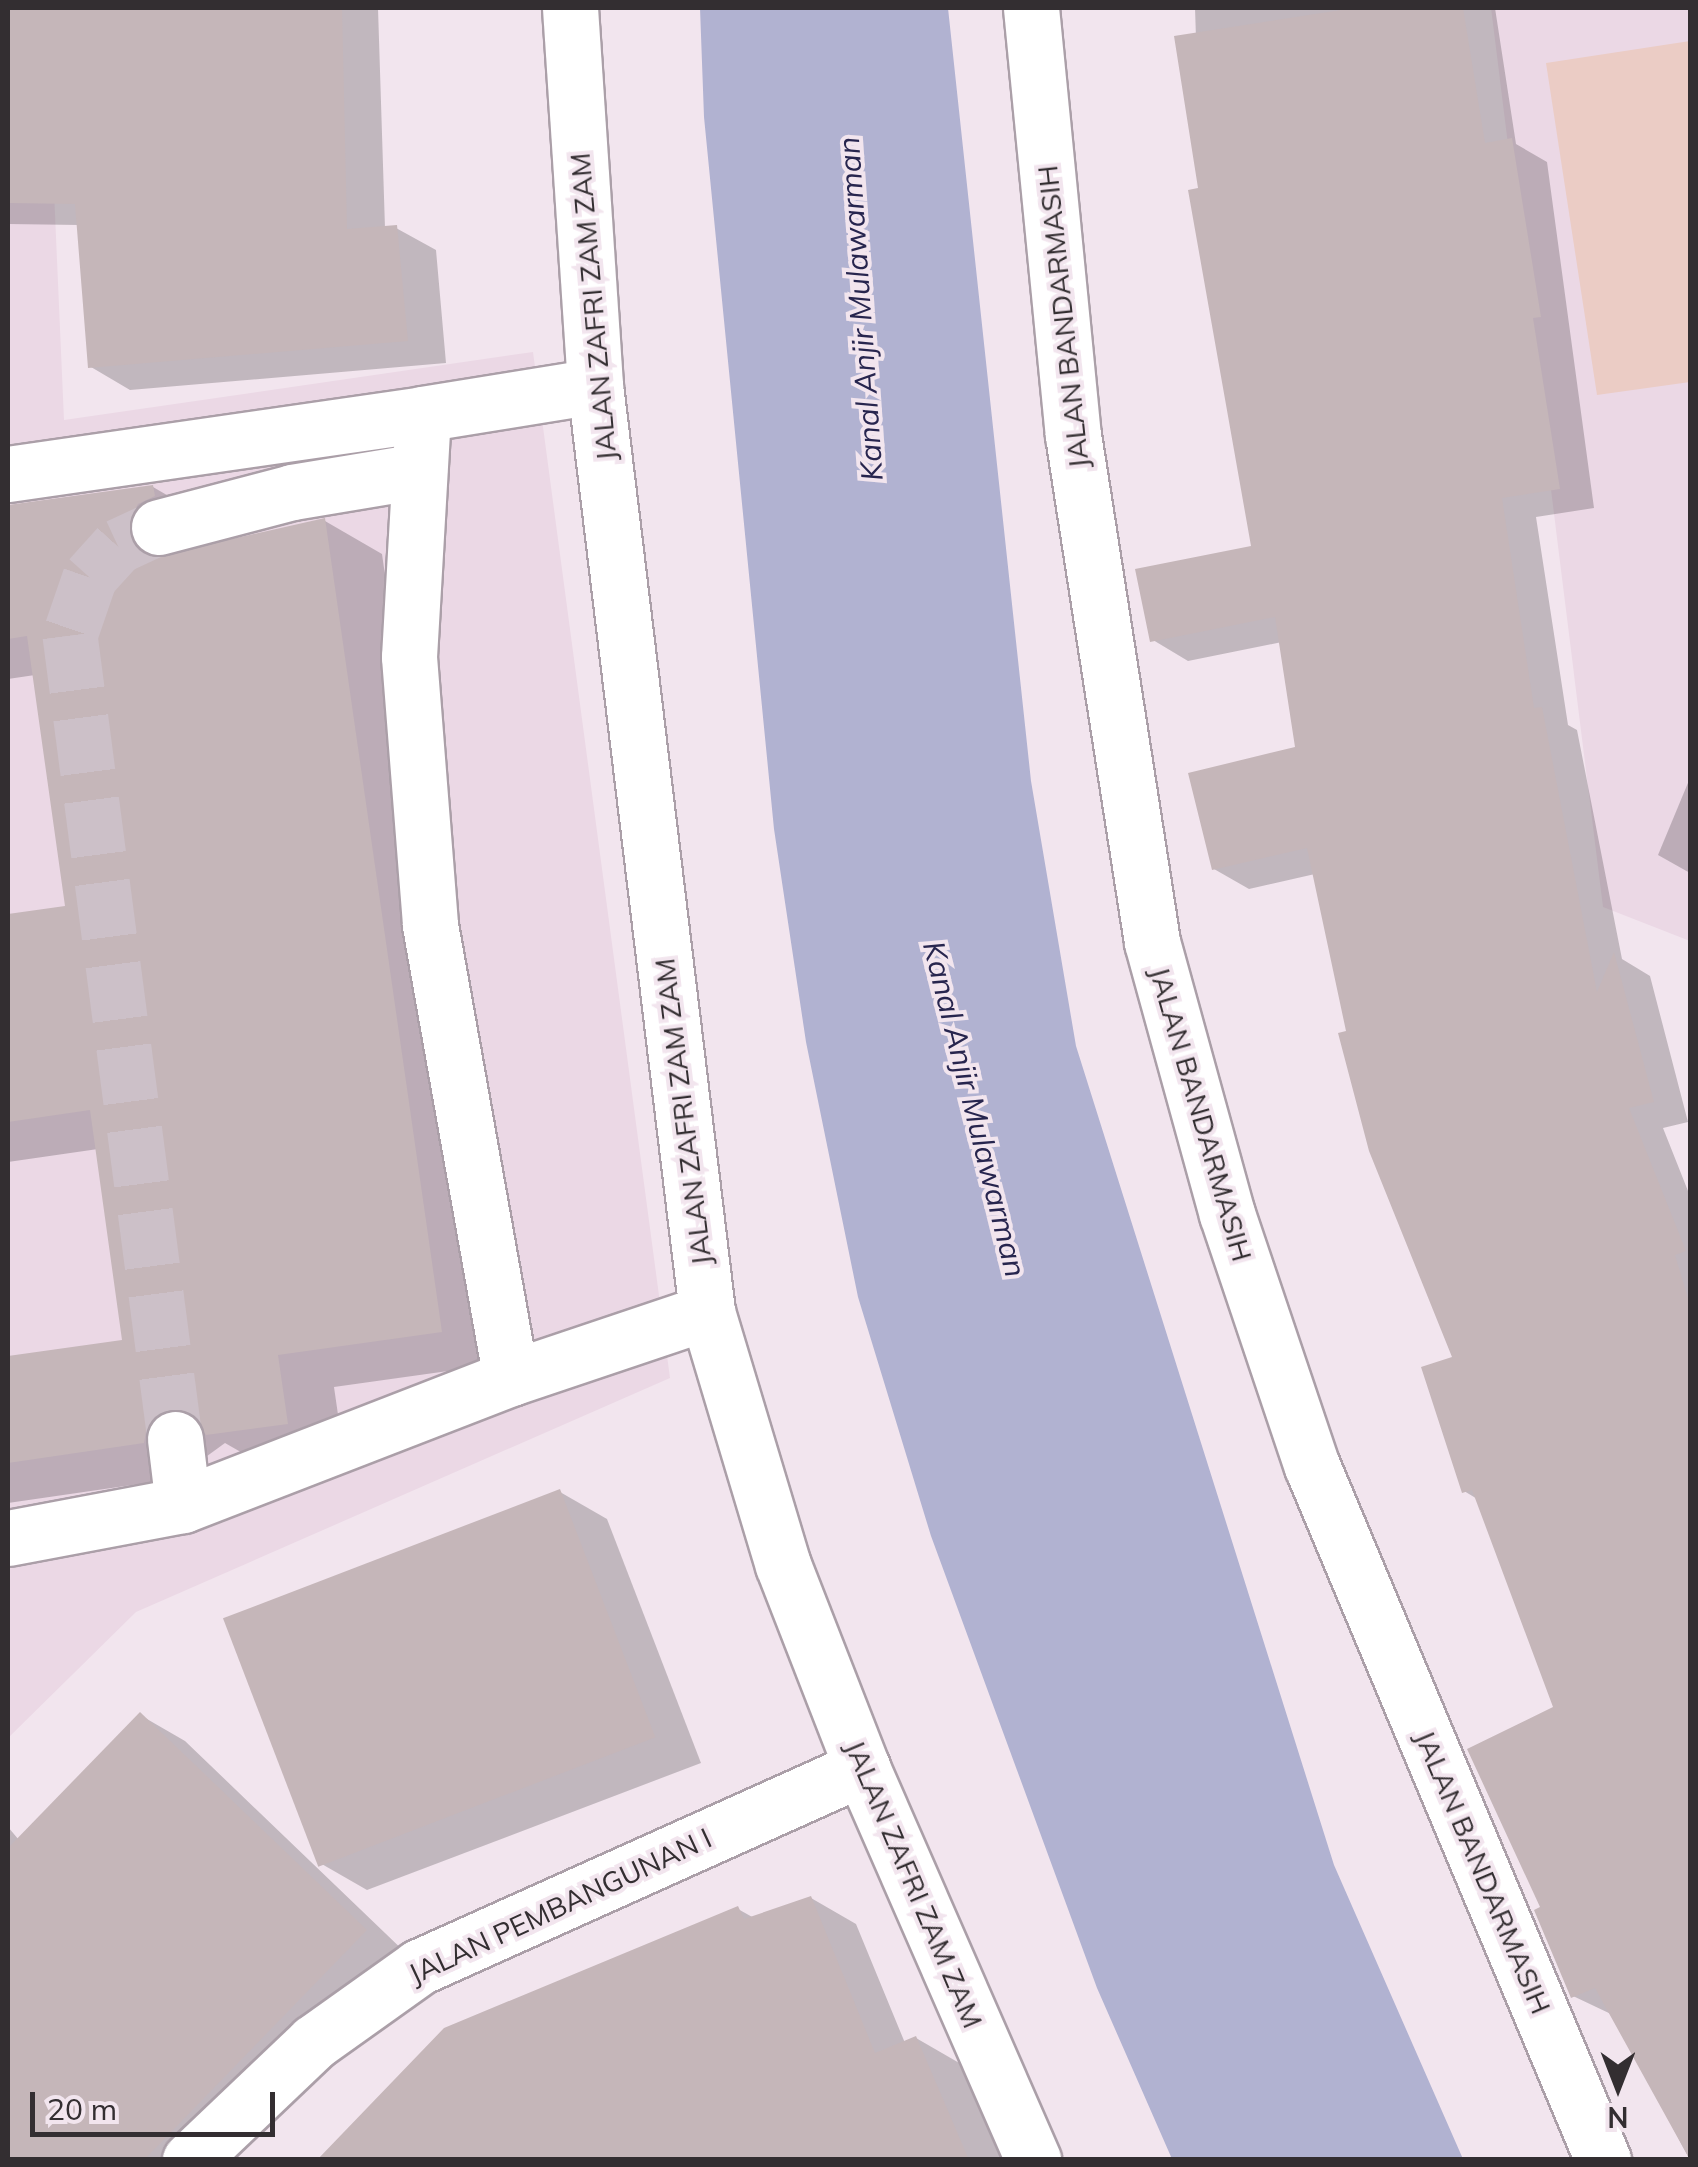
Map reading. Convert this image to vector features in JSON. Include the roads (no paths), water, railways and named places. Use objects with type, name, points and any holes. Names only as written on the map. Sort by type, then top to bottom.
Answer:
[{"type":"street","name":"JALAN ZAFRI ZAM ZAM","points":[[570,8],[596,386],[707,1312],[783,1565],[862,1768],[1033,2160]]},
{"type":"street","name":"JALAN BANDARMASIH","points":[[1031,8],[1073,435],[1152,942],[1226,1214],[1312,1466],[1603,2160]]},
{"type":"street","points":[[8,474],[596,386]]},
{"type":"street","points":[[423,414],[409,657],[430,924],[511,1378]]},
{"type":"street","points":[[159,527],[292,492],[419,471]]},
{"type":"street","points":[[8,1538],[183,1505],[511,1378],[707,1312]]},
{"type":"street","points":[[175,1439],[183,1505]]},
{"type":"street","name":"JALAN PEMBANGUNAN I","points":[[190,2160],[314,2042],[419,1967],[862,1768]]},
{"type":"water","name":"Kanal Anjir Mulawarman","points":[[700,8],[948,8],[1031,781],[1076,1046],[1334,1865],[1463,2159],[1172,2159],[1097,1988],[931,1536],[858,1297],[806,1042],[774,829],[704,117]]},
{"type":"tunnel","points":[[159,527],[118,546],[90,577],[70,635],[175,1439]]}]
